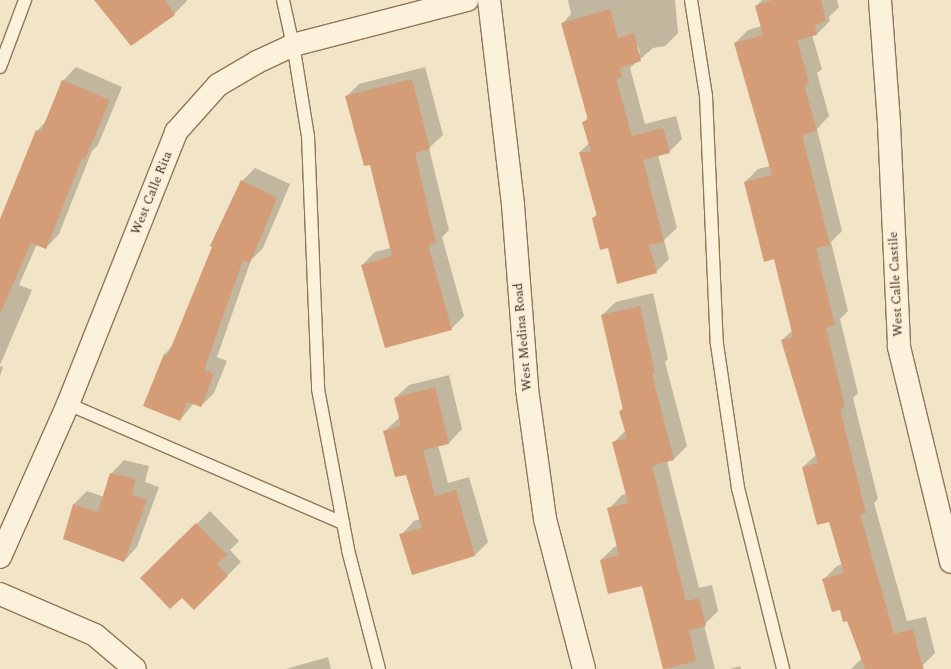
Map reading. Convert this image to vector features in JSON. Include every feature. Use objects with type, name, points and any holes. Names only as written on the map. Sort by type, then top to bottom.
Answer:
[{"type":"street","name":"West Calle Rita","points":[[0,557],[68,404],[176,132],[218,85],[257,62],[293,45],[467,0]]},
{"type":"street","name":"West Medina Road","points":[[489,0],[513,205],[527,389],[545,519],[584,669]]},
{"type":"street","name":"West Calle Castile","points":[[880,0],[889,124],[899,347],[951,562]]},
{"type":"street","points":[[0,594],[95,635],[135,669]]},
{"type":"lane","points":[[0,67],[25,0]]},
{"type":"lane","points":[[283,0],[293,45],[308,136],[318,389],[348,550],[379,669]]},
{"type":"lane","points":[[691,0],[706,96],[717,344],[738,488],[784,669]]},
{"type":"lane","points":[[68,404],[343,522]]},
{"type":"building","points":[[94,0],[165,0],[175,15],[131,46]]},
{"type":"building","points":[[772,0],[821,0],[826,21],[815,25],[817,35],[797,40],[809,83],[804,85],[817,131],[802,135],[830,245],[816,248],[835,325],[826,328],[845,407],[840,409],[866,513],[860,514],[894,634],[913,629],[923,669],[865,669],[847,621],[843,622],[840,610],[832,612],[822,579],[844,573],[829,522],[817,525],[802,467],[818,463],[781,340],[793,337],[774,259],[764,262],[744,182],[772,175],[734,43],[763,35],[755,6]]},
{"type":"building","points":[[610,9],[618,38],[634,33],[641,61],[620,68],[622,77],[616,79],[632,136],[663,128],[670,153],[643,160],[664,242],[649,245],[657,273],[617,284],[608,248],[600,250],[592,218],[597,216],[579,152],[591,152],[582,122],[588,120],[561,23]]},
{"type":"building","points":[[412,79],[430,149],[415,153],[436,243],[428,245],[452,330],[385,348],[361,265],[392,256],[370,165],[364,166],[345,96]]},
{"type":"building","points":[[62,80],[110,100],[85,159],[82,158],[46,249],[31,243],[0,314],[0,219],[36,130],[41,132]]},
{"type":"building","points":[[241,180],[277,198],[250,263],[243,260],[204,370],[214,374],[201,407],[187,402],[180,421],[143,406],[164,354],[168,355],[212,247],[210,246]]},
{"type":"building","points":[[640,306],[655,373],[652,374],[674,460],[652,466],[686,601],[699,598],[706,626],[689,630],[696,661],[665,669],[663,669],[642,586],[608,594],[600,560],[619,555],[607,508],[628,503],[612,442],[627,438],[619,411],[623,410],[601,315]]},
{"type":"building","points":[[435,387],[449,444],[423,450],[435,496],[456,490],[475,556],[412,575],[399,534],[422,528],[406,475],[395,477],[383,431],[401,426],[394,398]]},
{"type":"building","points":[[110,473],[136,479],[132,495],[147,500],[124,562],[63,539],[73,504],[98,512]]},
{"type":"building","points":[[196,523],[227,555],[217,564],[228,576],[194,610],[182,598],[170,609],[140,578]]}]
